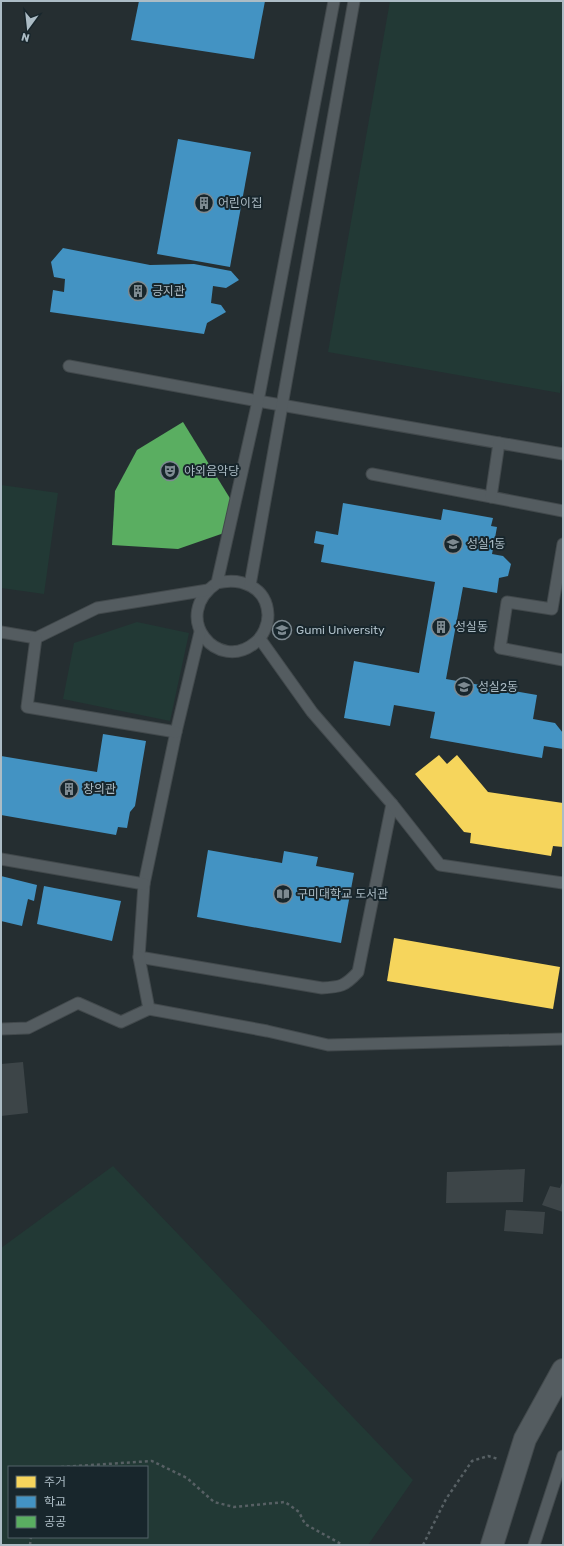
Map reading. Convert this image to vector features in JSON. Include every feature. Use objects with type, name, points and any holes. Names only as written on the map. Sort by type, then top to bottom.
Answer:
[{"type":"street","points":[[492,1545],[525,1439],[563,1370]]},
{"type":"lane","points":[[217,583],[258,401],[334,1]]},
{"type":"lane","points":[[250,585],[354,1]]},
{"type":"lane","points":[[69,366],[283,406],[563,454]]},
{"type":"lane","points":[[492,497],[499,443]]},
{"type":"lane","points":[[372,474],[563,511]]},
{"type":"lane","points":[[563,544],[552,609],[507,602],[500,648],[563,660]]},
{"type":"lane","points":[[240,581],[250,585],[260,593],[266,604],[268,616],[266,628],[260,639],[251,646],[240,651],[227,651],[212,645],[200,632],[196,621],[197,610],[201,599],[208,590],[217,583],[240,581]]},
{"type":"lane","points":[[1,632],[36,638],[97,608],[208,590]]},
{"type":"lane","points":[[149,1009],[140,957],[144,884],[176,732],[200,632]]},
{"type":"lane","points":[[36,638],[27,707],[176,732]]},
{"type":"lane","points":[[260,639],[312,712],[392,804],[440,865],[563,883]]},
{"type":"lane","points":[[140,957],[322,988],[339,987],[349,982],[358,972],[392,804]]},
{"type":"lane","points":[[1,859],[144,884]]},
{"type":"lane","points":[[1,1029],[28,1028],[78,1003],[121,1022],[149,1009],[267,1031],[328,1045],[563,1039]]},
{"type":"lane","points":[[534,1545],[563,1456]]},
{"type":"path","points":[[423,1545],[446,1499],[472,1461],[488,1456],[518,1464]]},
{"type":"path","points":[[76,1466],[152,1461],[187,1478],[214,1502],[234,1507],[285,1502],[299,1512],[305,1524],[343,1545]]},
{"type":"green space","points":[[390,1],[563,1],[563,374],[560,393],[328,352]]},
{"type":"green space","points":[[1,485],[58,493],[44,594],[1,588]]},
{"type":"green space","points":[[137,622],[189,633],[170,721],[63,699],[74,643]]},
{"type":"green space","points":[[113,1166],[413,1480],[368,1545],[1,1545],[1,1248]]},
{"type":"building: 주거","points":[[439,755],[447,764],[457,755],[488,792],[563,803],[563,847],[553,846],[551,856],[470,843],[471,833],[464,832],[415,774]]},
{"type":"building: 주거","points":[[394,938],[560,967],[553,1009],[387,981]]},
{"type":"building: 학교","points":[[139,1],[265,1],[254,59],[131,40]]},
{"type":"building: 학교","name":"어린이집","points":[[178,139],[251,152],[230,267],[157,254]]},
{"type":"building: 학교","name":"긍지관","points":[[63,248],[150,265],[194,264],[231,271],[239,280],[226,288],[213,286],[211,303],[221,305],[226,312],[207,323],[204,334],[50,312],[53,290],[64,292],[65,279],[54,277],[51,262]]},
{"type":"building: 학교","name":"성실동","points":[[343,503],[441,520],[443,509],[493,518],[491,526],[497,527],[492,554],[503,556],[511,564],[508,576],[499,578],[497,593],[463,587],[446,679],[537,695],[533,719],[555,723],[563,733],[563,749],[544,746],[542,758],[430,738],[435,712],[394,705],[390,726],[344,718],[354,661],[419,673],[435,582],[321,562],[324,545],[314,543],[316,531],[338,535]]},
{"type":"building: 학교","name":"창의관","points":[[103,734],[146,741],[135,806],[130,812],[127,828],[118,827],[116,835],[1,815],[1,756],[97,772]]},
{"type":"building: 학교","points":[[208,850],[282,863],[284,851],[318,857],[316,866],[354,873],[341,943],[197,917]]},
{"type":"building: 학교","points":[[1,876],[37,885],[34,901],[28,899],[22,926],[1,921]]},
{"type":"building: 학교","points":[[44,886],[121,901],[112,941],[37,924]]},
{"type":"building: 공공","name":"야외음악당","points":[[183,422],[231,500],[224,533],[178,549],[112,545],[115,491],[137,450]]},
{"type":"building: 기타","points":[[23,1062],[28,1113],[1,1116],[1,1064]]},
{"type":"building: 기타","points":[[525,1169],[523,1202],[446,1203],[447,1172]]},
{"type":"building: 기타","points":[[563,1180],[563,1212],[542,1205],[550,1186],[560,1188]]},
{"type":"building: 기타","points":[[506,1210],[545,1212],[543,1234],[504,1231]]},
{"type":"place","name":"어린이집","points":[[204,203]]},
{"type":"place","name":"긍지관","points":[[138,291]]},
{"type":"place","name":"야외음악당","points":[[170,471]]},
{"type":"place","name":"성실1동","points":[[453,544]]},
{"type":"place","name":"성실동","points":[[441,627]]},
{"type":"place","name":"Gumi University","points":[[282,630]]},
{"type":"place","name":"성실2동","points":[[464,687]]},
{"type":"place","name":"창의관","points":[[69,789]]},
{"type":"place","name":"구미대학교 도서관","points":[[283,894]]}]
